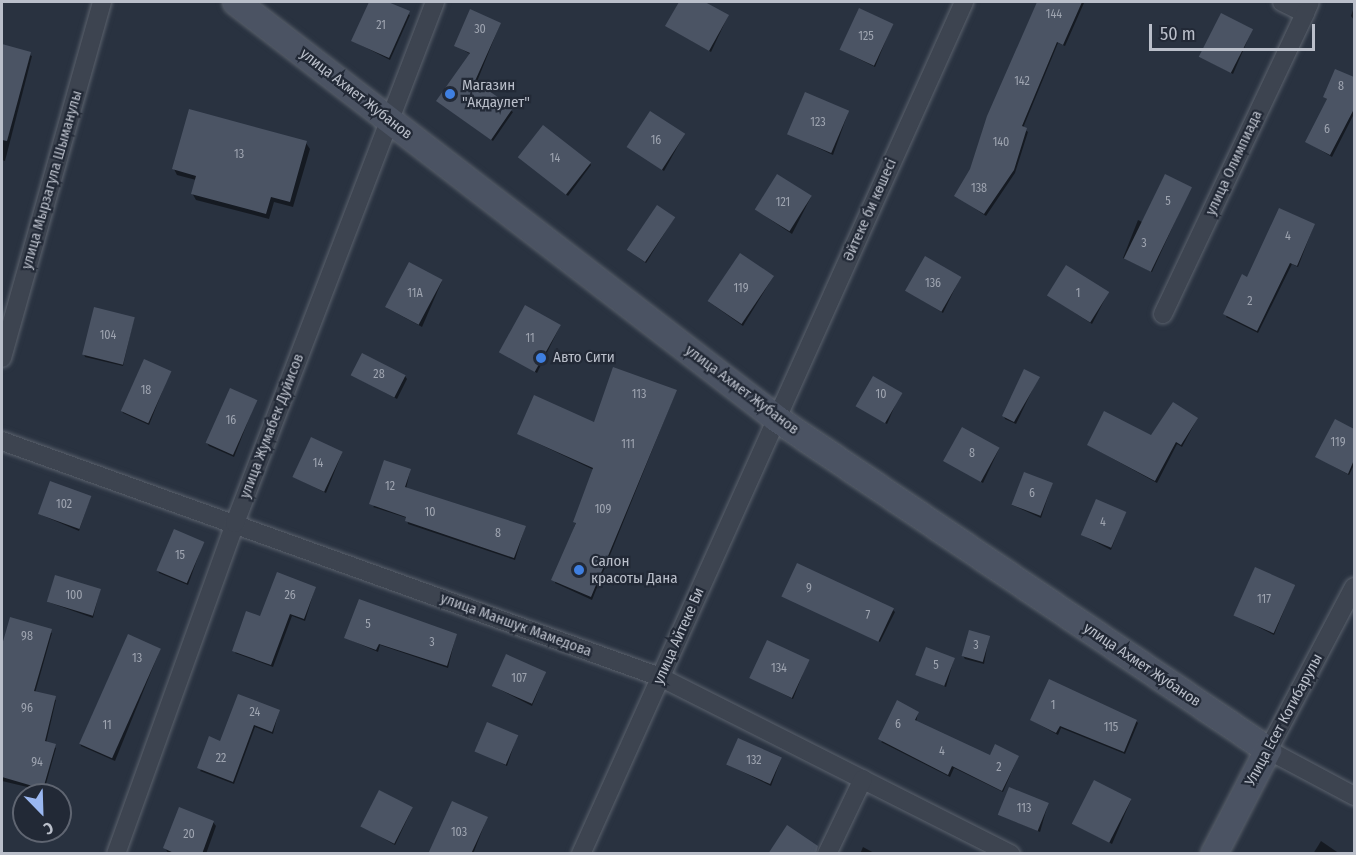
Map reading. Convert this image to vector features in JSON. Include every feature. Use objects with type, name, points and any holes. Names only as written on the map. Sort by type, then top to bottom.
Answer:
[{"type":"main road","name":"улица Ахмет Жубанов","points":[[236,2],[777,419],[1268,750]]},
{"type":"main road","name":"Улица Есет Котибарулы","points":[[1214,854],[1268,750]]},
{"type":"street","name":"улица Мырзагула Шыманулы","points":[[2,358],[102,2]]},
{"type":"street","name":"улица Жумабек Дуйисов","points":[[116,854],[235,522],[435,2]]},
{"type":"street","name":"Әйтеке би көшесі","points":[[777,419],[964,2]]},
{"type":"street","name":"улица Олимпиада","points":[[1163,314],[1308,7],[1281,2]]},
{"type":"street","name":"улица Айтеке Би","points":[[581,854],[777,419]]},
{"type":"street","name":"улица Маншук Мамедова","points":[[2,441],[235,522],[660,678],[1011,854]]},
{"type":"street","name":"Улица Есет Котибарулы","points":[[1268,750],[1354,587]]},
{"type":"street","points":[[1268,750],[1354,796]]},
{"type":"street","points":[[827,854],[862,779]]},
{"type":"building","points":[[369,2],[388,2],[410,11],[389,58],[351,41]]},
{"type":"building","points":[[679,2],[705,2],[729,15],[709,51],[665,26]]},
{"type":"building","points":[[1037,2],[1082,2],[1063,45],[1057,42],[1022,126],[1027,128],[1014,170],[984,214],[954,196],[970,169],[987,116]]},
{"type":"building","points":[[859,8],[893,24],[874,66],[840,50]]},
{"type":"building","points":[[470,9],[501,23],[475,81],[513,108],[491,140],[436,101],[470,53],[454,46]]},
{"type":"building","points":[[1221,13],[1253,29],[1231,73],[1199,57]]},
{"type":"building","points":[[2,44],[31,52],[7,141],[2,140]]},
{"type":"building","points":[[1335,69],[1354,77],[1354,109],[1330,155],[1305,142],[1327,99],[1323,97]]},
{"type":"building","points":[[805,92],[849,111],[831,153],[787,134]]},
{"type":"building","points":[[189,109],[307,141],[290,202],[271,197],[266,214],[191,194],[196,176],[172,169]]},
{"type":"building","points":[[650,111],[685,134],[662,170],[627,147]]},
{"type":"building","points":[[543,125],[591,163],[566,195],[518,157]]},
{"type":"building","points":[[777,174],[812,196],[790,231],[755,210]]},
{"type":"building","points":[[1165,174],[1192,187],[1151,272],[1124,258]]},
{"type":"building","points":[[657,205],[675,217],[645,262],[627,250]]},
{"type":"building","points":[[1279,208],[1315,224],[1297,266],[1290,263],[1257,331],[1223,314],[1242,274],[1247,277]]},
{"type":"building","points":[[740,253],[774,276],[742,324],[708,301]]},
{"type":"building","points":[[925,256],[961,277],[941,312],[905,291]]},
{"type":"building","points":[[409,262],[443,280],[419,325],[385,307]]},
{"type":"building","points":[[1066,265],[1109,292],[1090,323],[1047,296]]},
{"type":"building","points":[[525,305],[561,325],[535,372],[499,352]]},
{"type":"building","points":[[94,307],[135,317],[123,365],[82,355]]},
{"type":"building","points":[[362,353],[406,375],[394,398],[351,375]]},
{"type":"building","points":[[144,359],[171,371],[148,423],[121,411]]},
{"type":"building","points":[[613,367],[677,390],[591,597],[551,580],[576,523],[573,522],[593,468],[517,434],[534,395],[594,422]]},
{"type":"building","points":[[1024,369],[1040,377],[1014,422],[1002,416]]},
{"type":"building","points":[[873,376],[902,393],[885,423],[856,406]]},
{"type":"building","points":[[230,388],[257,400],[233,455],[206,443]]},
{"type":"building","points":[[1173,402],[1198,418],[1181,445],[1176,442],[1155,481],[1087,445],[1104,411],[1151,435]]},
{"type":"building","points":[[1335,419],[1354,429],[1354,460],[1348,474],[1315,457]]},
{"type":"building","points":[[962,427],[1000,448],[981,482],[943,461]]},
{"type":"building","points":[[311,437],[343,452],[324,492],[292,477]]},
{"type":"building","points":[[384,460],[411,469],[405,487],[526,526],[514,558],[405,521],[406,517],[369,504]]},
{"type":"building","points":[[1024,472],[1053,483],[1040,516],[1011,505]]},
{"type":"building","points":[[50,481],[91,496],[79,529],[38,514]]},
{"type":"building","points":[[1096,499],[1126,512],[1111,548],[1081,535]]},
{"type":"building","points":[[174,529],[204,542],[187,583],[156,570]]},
{"type":"building","points":[[797,563],[894,608],[878,642],[781,597]]},
{"type":"building","points":[[1255,567],[1295,585],[1274,633],[1233,615]]},
{"type":"building","points":[[277,572],[316,587],[304,619],[290,614],[271,665],[232,651],[246,611],[260,616]]},
{"type":"building","points":[[55,575],[101,589],[93,616],[47,602]]},
{"type":"building","points":[[359,599],[457,634],[447,666],[379,644],[376,650],[344,638]]},
{"type":"building","points":[[10,617],[52,629],[34,691],[56,696],[45,741],[56,744],[45,783],[22,783],[2,777],[2,645]]},
{"type":"building","points":[[969,630],[990,636],[983,662],[962,656]]},
{"type":"building","points":[[128,634],[161,649],[112,758],[79,744]]},
{"type":"building","points":[[767,640],[810,660],[792,698],[749,678]]},
{"type":"building","points":[[926,647],[955,658],[944,686],[915,675]]},
{"type":"building","points":[[506,654],[546,672],[532,704],[492,686]]},
{"type":"building","points":[[1049,679],[1137,720],[1124,752],[1060,726],[1056,733],[1030,720]]},
{"type":"building","points":[[238,694],[280,710],[272,732],[254,725],[233,782],[197,768],[209,736],[220,741]]},
{"type":"building","points":[[897,700],[919,712],[915,720],[990,755],[995,744],[1019,756],[1002,791],[952,766],[948,775],[878,739]]},
{"type":"building","points":[[487,722],[518,735],[506,765],[474,751]]},
{"type":"building","points":[[738,738],[782,758],[770,784],[726,764]]},
{"type":"building","points":[[1094,780],[1131,799],[1109,843],[1072,824]]},
{"type":"building","points":[[1009,787],[1049,803],[1038,831],[998,815]]},
{"type":"building","points":[[379,790],[413,807],[394,844],[360,827]]},
{"type":"building","points":[[452,801],[488,817],[471,854],[428,854]]},
{"type":"building","points":[[179,807],[214,821],[202,854],[176,854],[163,848]]},
{"type":"building","points":[[787,825],[818,846],[816,854],[768,854]]},
{"type":"place","name":"Магазин \"Акдаулет\"","points":[[450,94]]},
{"type":"place","name":"Авто Сити","points":[[541,358]]},
{"type":"place","name":"Салон красоты Дана","points":[[579,570]]}]
